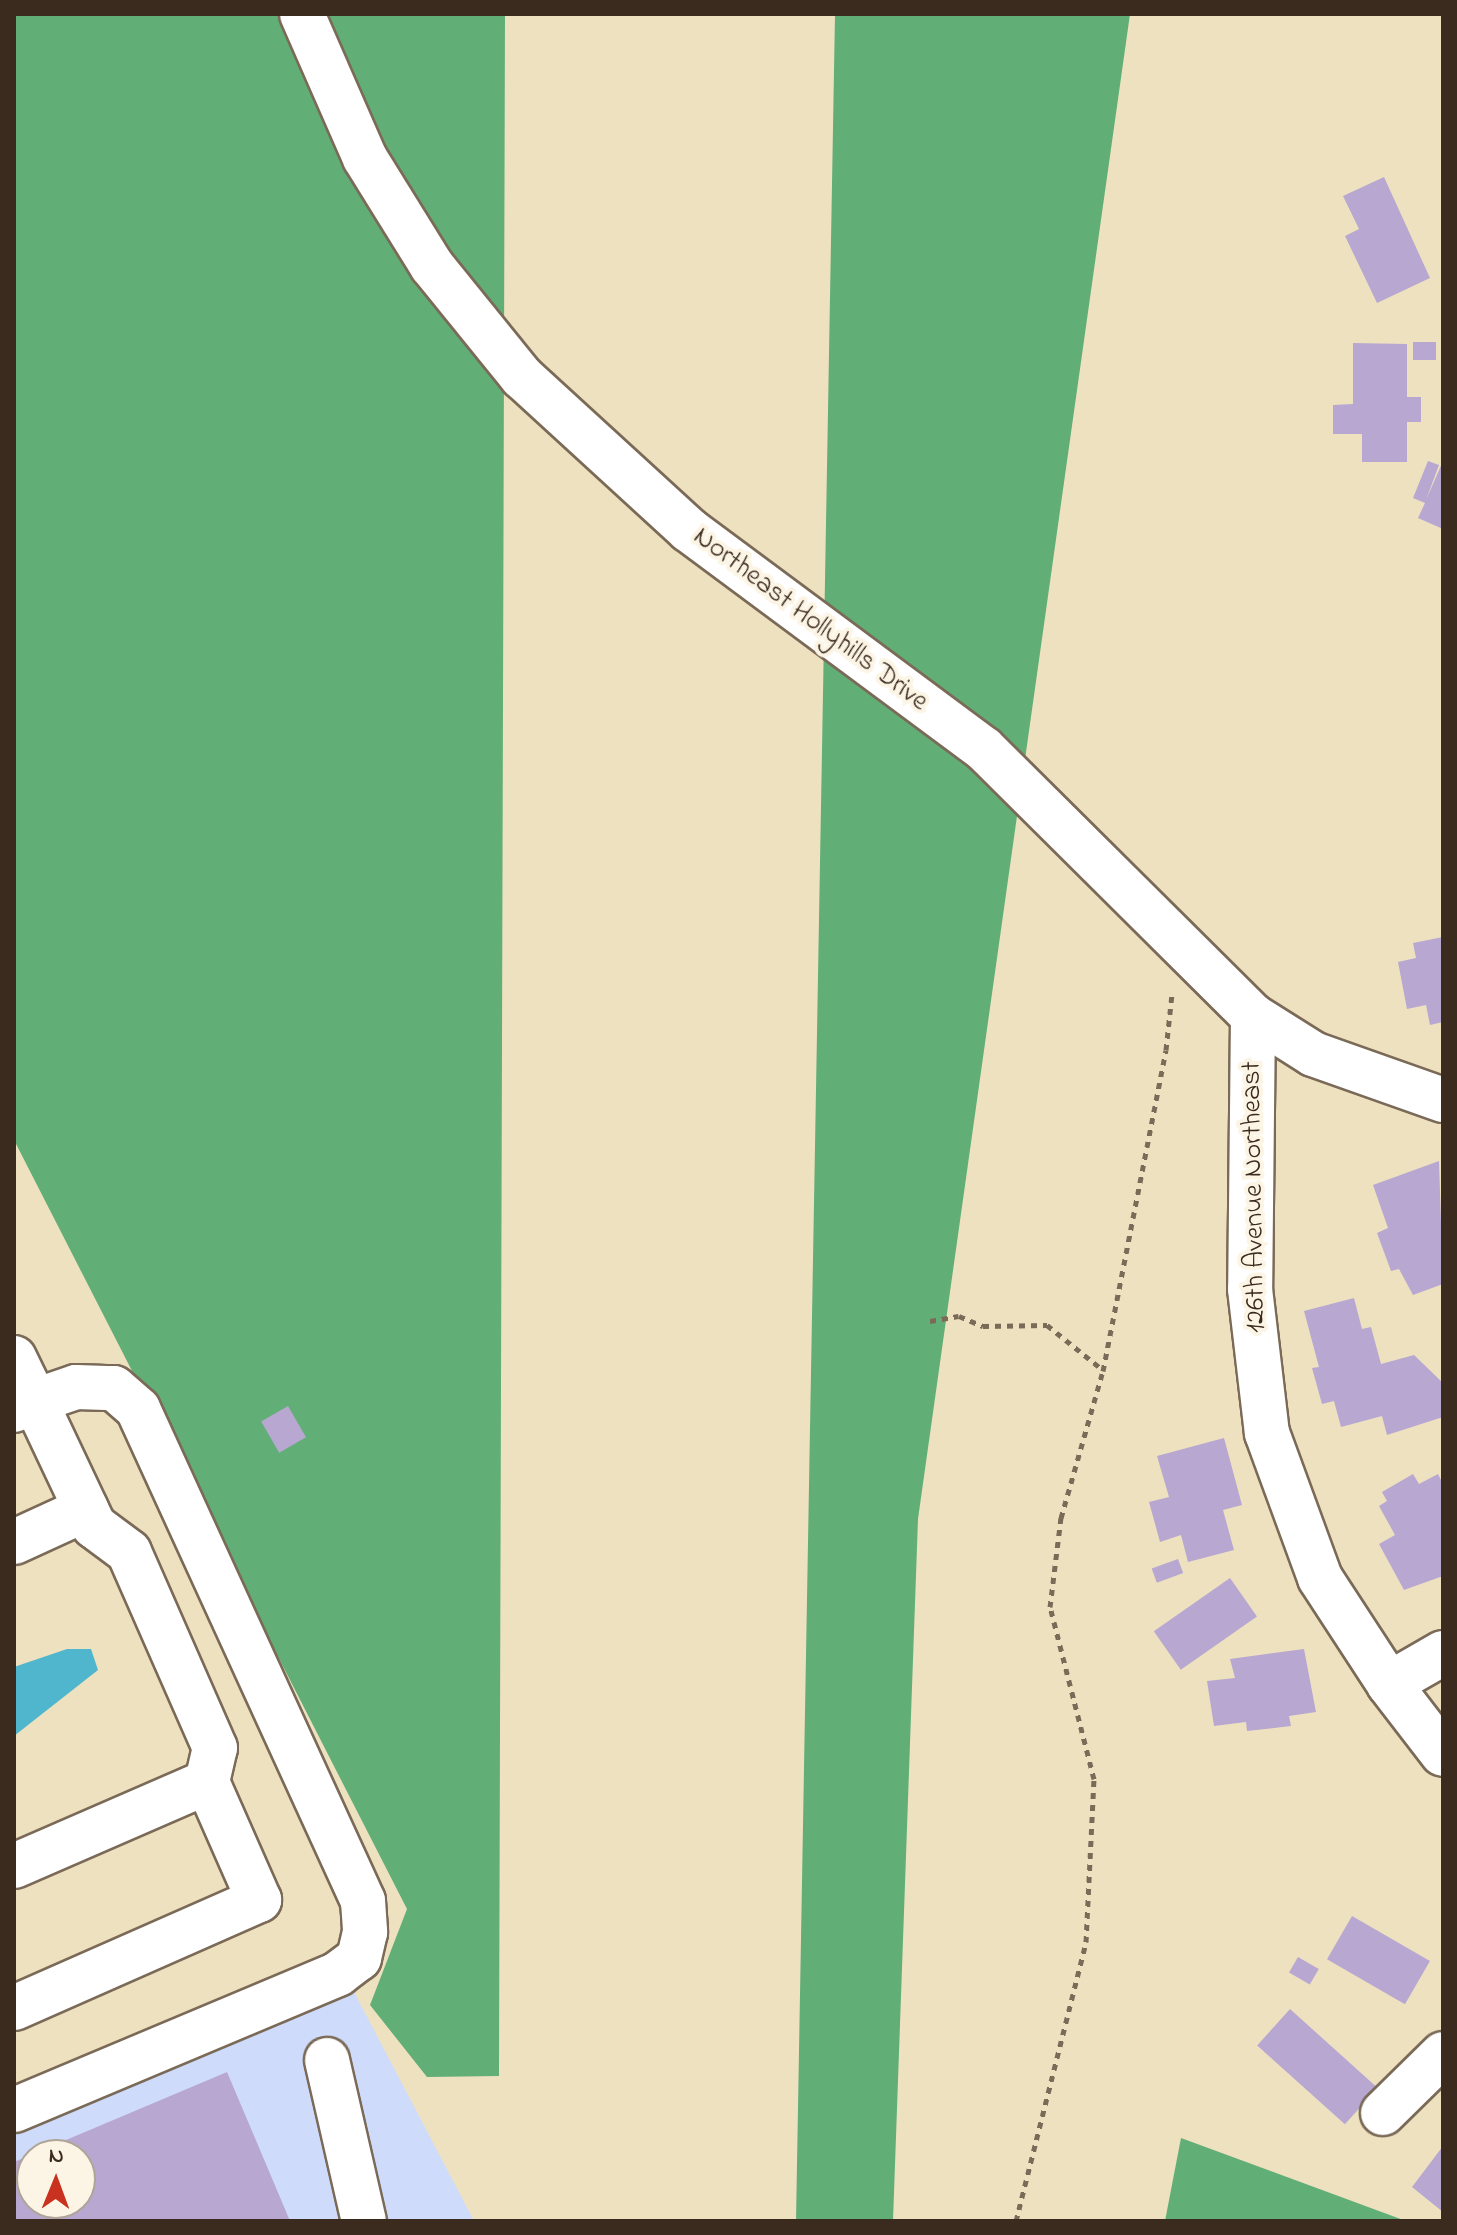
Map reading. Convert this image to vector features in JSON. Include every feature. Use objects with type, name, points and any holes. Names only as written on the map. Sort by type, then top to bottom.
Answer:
[{"type":"main road","name":"Northeast Hollyhills Drive","points":[[302,14],[365,158],[432,266],[522,377],[689,530],[984,749],[1253,1016],[1313,1054],[1443,1100]]},
{"type":"main road","name":"126th Avenue Northeast","points":[[1253,1016],[1250,1289],[1267,1433],[1320,1578],[1389,1684],[1443,1754]]},
{"type":"main road","points":[[14,1358],[25,1406],[94,1526],[129,1552],[136,1566],[215,1748],[207,1782],[259,1900],[14,2008]]},
{"type":"main road","points":[[14,2110],[338,1974],[359,1958],[365,1932],[363,1901],[138,1409],[114,1388],[76,1387],[25,1406]]},
{"type":"main road","points":[[14,1542],[86,1509]]},
{"type":"main road","points":[[1389,1684],[1443,1653]]},
{"type":"main road","points":[[14,1866],[207,1782]]},
{"type":"main road","points":[[1383,2113],[1443,2054]]},
{"type":"main road","points":[[327,2060],[364,2221]]},
{"type":"path","points":[[1016,2221],[1086,1942],[1094,1779],[1050,1607],[1061,1518],[1103,1371],[1166,1050],[1177,940]]},
{"type":"path","points":[[930,1321],[959,1316],[983,1326],[1047,1325],[1103,1371]]},
{"type":"shaded area","points":[[354,1992],[473,2219],[14,2221],[14,2128]]},
{"type":"green space","points":[[14,14],[505,14],[499,2076],[427,2077],[370,2005],[407,1909],[14,1140]]},
{"type":"green space","points":[[835,14],[1130,14],[918,1519],[893,2221],[796,2221]]},
{"type":"green space","points":[[1181,2138],[1406,2221],[1165,2221]]},
{"type":"water","points":[[67,1649],[91,1649],[98,1670],[14,1736],[14,1667]]},
{"type":"building","points":[[1384,177],[1430,278],[1377,303],[1345,236],[1359,229],[1343,196]]},
{"type":"building","points":[[1413,342],[1436,342],[1436,360],[1413,360]]},
{"type":"building","points":[[1353,343],[1407,344],[1407,397],[1421,397],[1421,422],[1407,422],[1407,462],[1362,462],[1362,434],[1333,434],[1333,405],[1353,404]]},
{"type":"building","points":[[1428,461],[1439,465],[1426,500],[1443,461],[1443,529],[1418,518],[1425,503],[1413,498]]},
{"type":"building","points":[[1443,937],[1443,1022],[1430,1025],[1426,1005],[1407,1009],[1398,962],[1416,958],[1413,943]]},
{"type":"building","points":[[1439,1161],[1443,1284],[1413,1295],[1399,1269],[1391,1271],[1377,1233],[1388,1228],[1373,1185]]},
{"type":"building","points":[[1354,1298],[1362,1329],[1371,1327],[1381,1364],[1414,1355],[1443,1383],[1443,1417],[1387,1435],[1382,1416],[1341,1427],[1334,1401],[1322,1404],[1312,1368],[1319,1367],[1304,1311]]},
{"type":"building","points":[[288,1406],[306,1437],[279,1453],[261,1422]]},
{"type":"building","points":[[1224,1438],[1242,1505],[1223,1510],[1234,1550],[1188,1562],[1181,1535],[1160,1542],[1149,1502],[1169,1497],[1157,1456]]},
{"type":"building","points":[[1413,1474],[1419,1484],[1438,1474],[1443,1484],[1443,1576],[1404,1590],[1379,1544],[1395,1535],[1379,1506],[1387,1501],[1382,1492]]},
{"type":"building","points":[[1178,1559],[1183,1573],[1157,1583],[1152,1569]]},
{"type":"building","points":[[1230,1578],[1257,1617],[1181,1670],[1154,1631]]},
{"type":"building","points":[[1304,1649],[1316,1712],[1289,1716],[1291,1726],[1247,1731],[1246,1722],[1214,1726],[1207,1681],[1235,1678],[1230,1659]]},
{"type":"building","points":[[1352,1916],[1430,1961],[1405,2004],[1327,1959]]},
{"type":"building","points":[[1298,1957],[1319,1969],[1310,1985],[1289,1973]]},
{"type":"building","points":[[1290,2009],[1378,2088],[1345,2124],[1257,2045]]},
{"type":"building","points":[[227,2072],[290,2221],[14,2221],[14,2162],[16,2219],[96,2219],[96,2139],[68,2139]]},
{"type":"building","points":[[1443,2146],[1443,2212],[1412,2187]]}]
